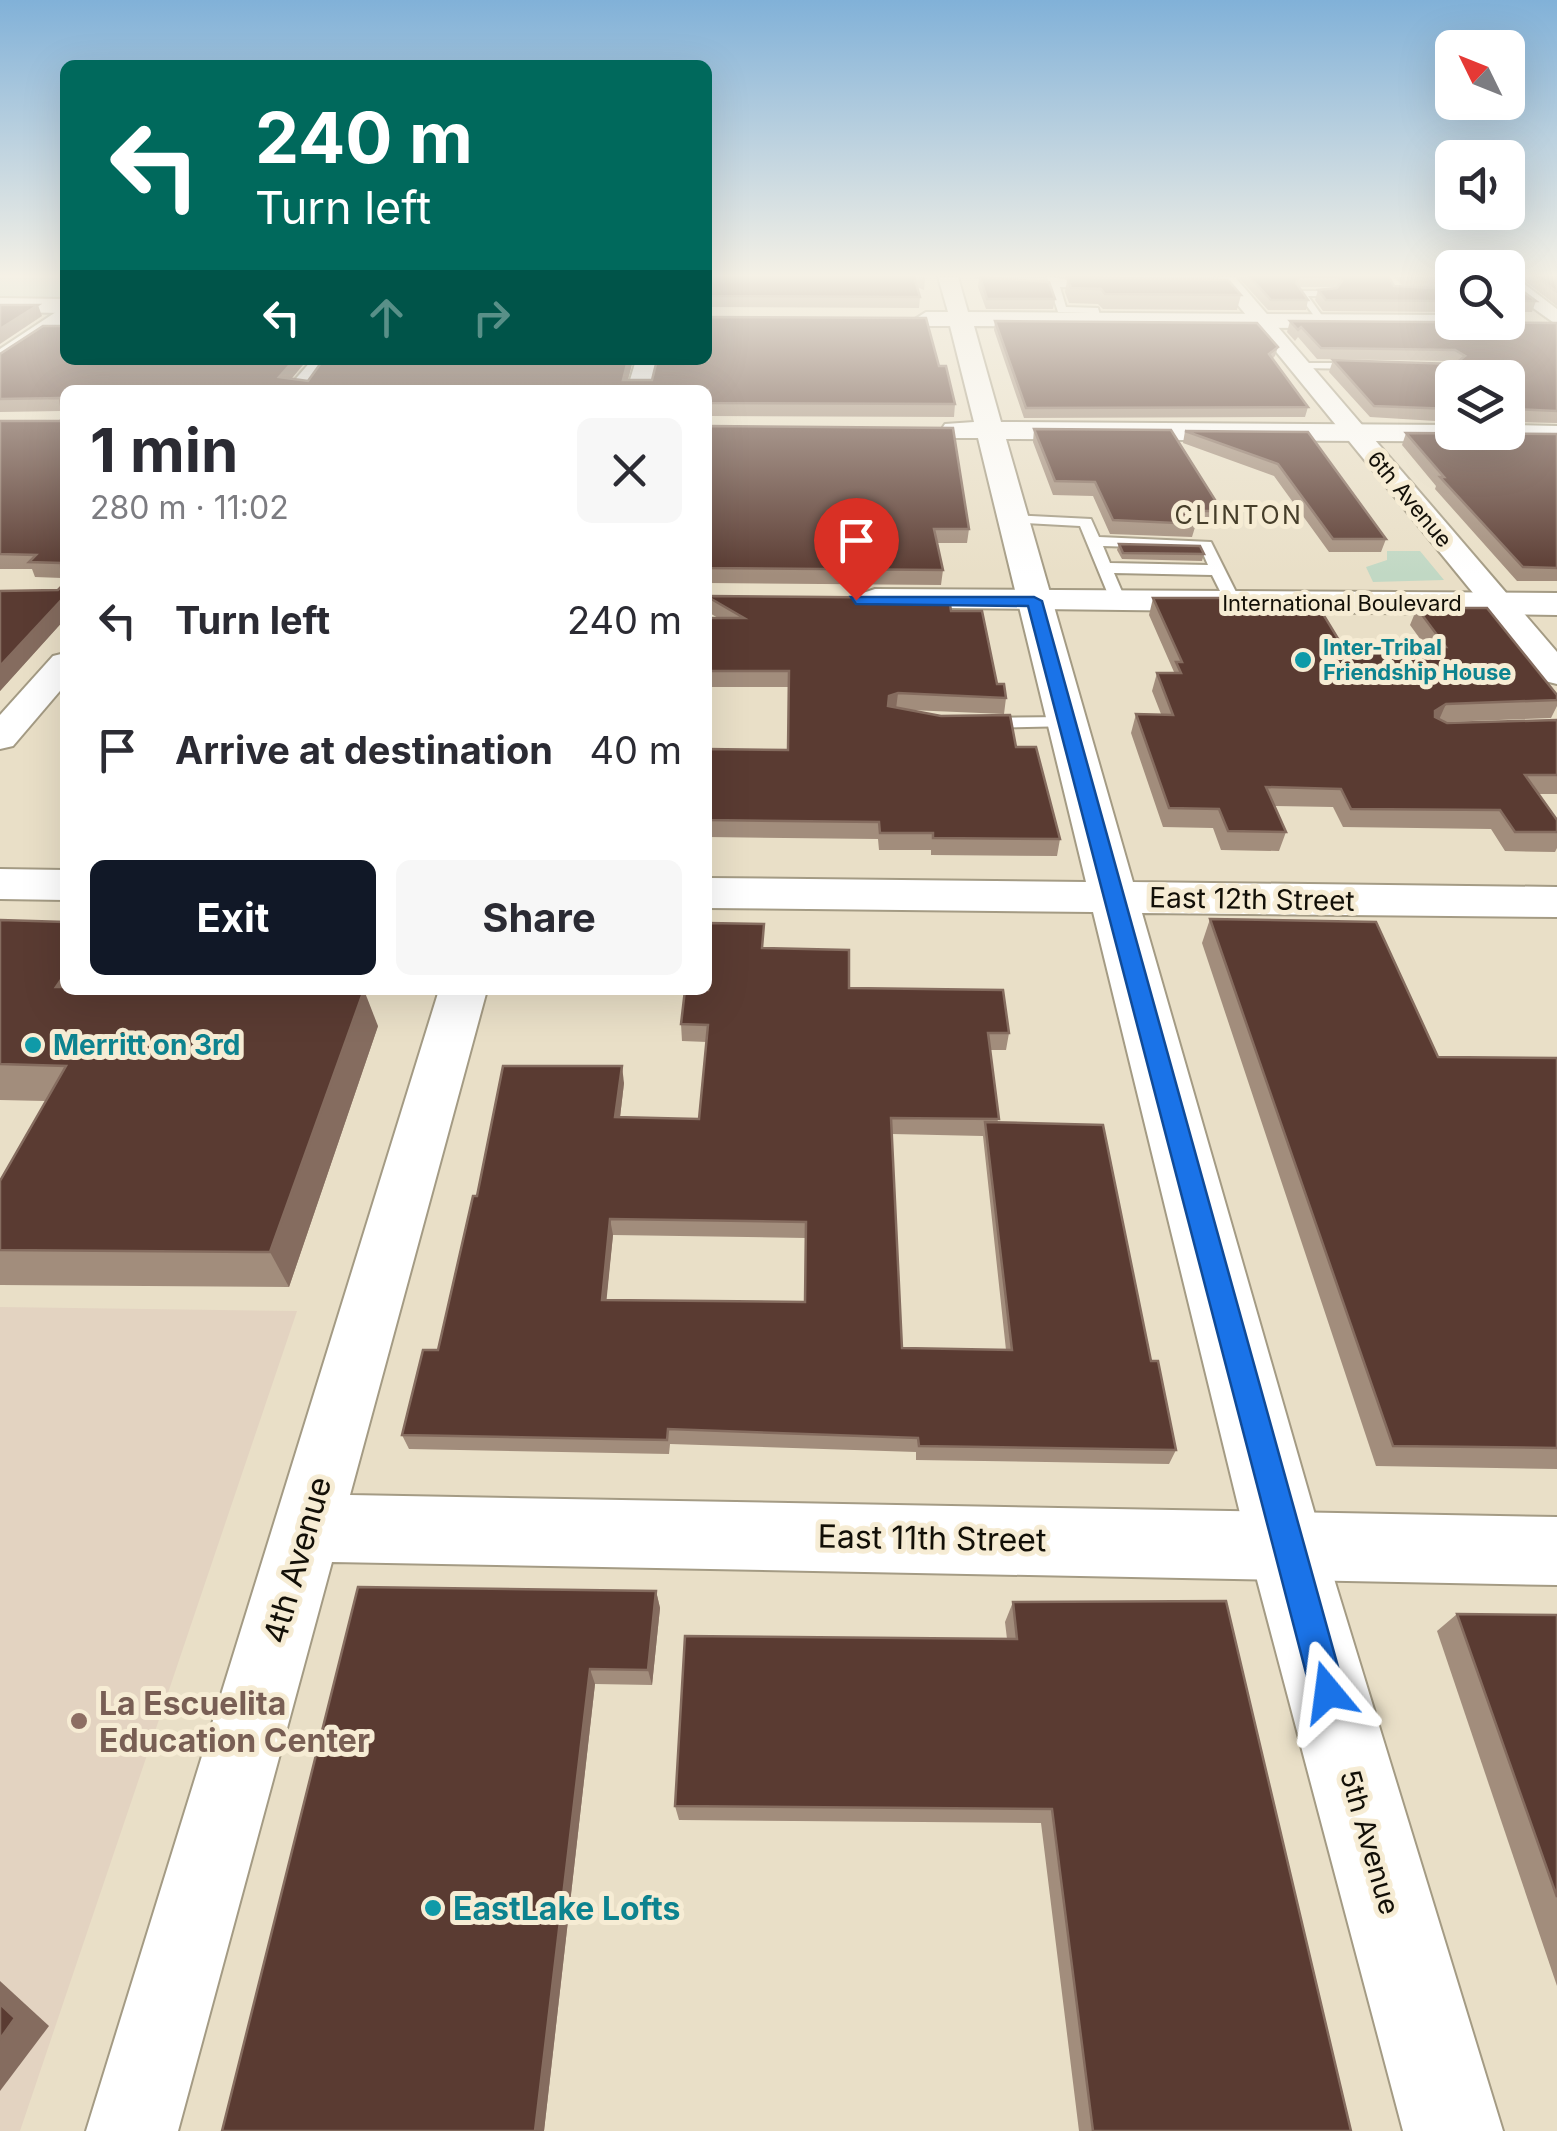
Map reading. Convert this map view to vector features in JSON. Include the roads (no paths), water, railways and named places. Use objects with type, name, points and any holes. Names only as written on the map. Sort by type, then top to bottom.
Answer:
[{"type":"main road","name":"5th Avenue","points":[[976,376],[1286,1546],[1453,2131]]},
{"type":"main road","points":[[921,430],[1557,434]]},
{"type":"main road","name":"International Boulevard","points":[[840,600],[1557,604]]},
{"type":"main road","points":[[0,884],[60,885]]},
{"type":"main road","name":"East 12th Street","points":[[712,893],[1557,902]]},
{"type":"street","name":"6th Avenue","points":[[1308,376],[1557,674]]},
{"type":"street","points":[[0,738],[60,668]]},
{"type":"street","name":"4th Avenue","points":[[132,2131],[462,995]]},
{"type":"street","name":"East 11th Street","points":[[307,1528],[1557,1550]]},
{"type":"lane","points":[[1012,519],[1086,522],[1118,601]]},
{"type":"lane","points":[[1096,541],[1206,545],[1232,602]]},
{"type":"lane","points":[[1106,568],[1218,570]]},
{"type":"lane","points":[[958,723],[1067,722]]},
{"type":"place","name":"Inter-Tribal Friendship House","points":[[1303,660]]},
{"type":"place","name":"Merritt on 3rd","points":[[33,1045]]},
{"type":"place","name":"La Escuelita Education Center","points":[[79,1721]]},
{"type":"place","name":"EastLake Lofts","points":[[433,1908]]},
{"type":"district","name":"CLINTON","points":[[1239,515]]}]
